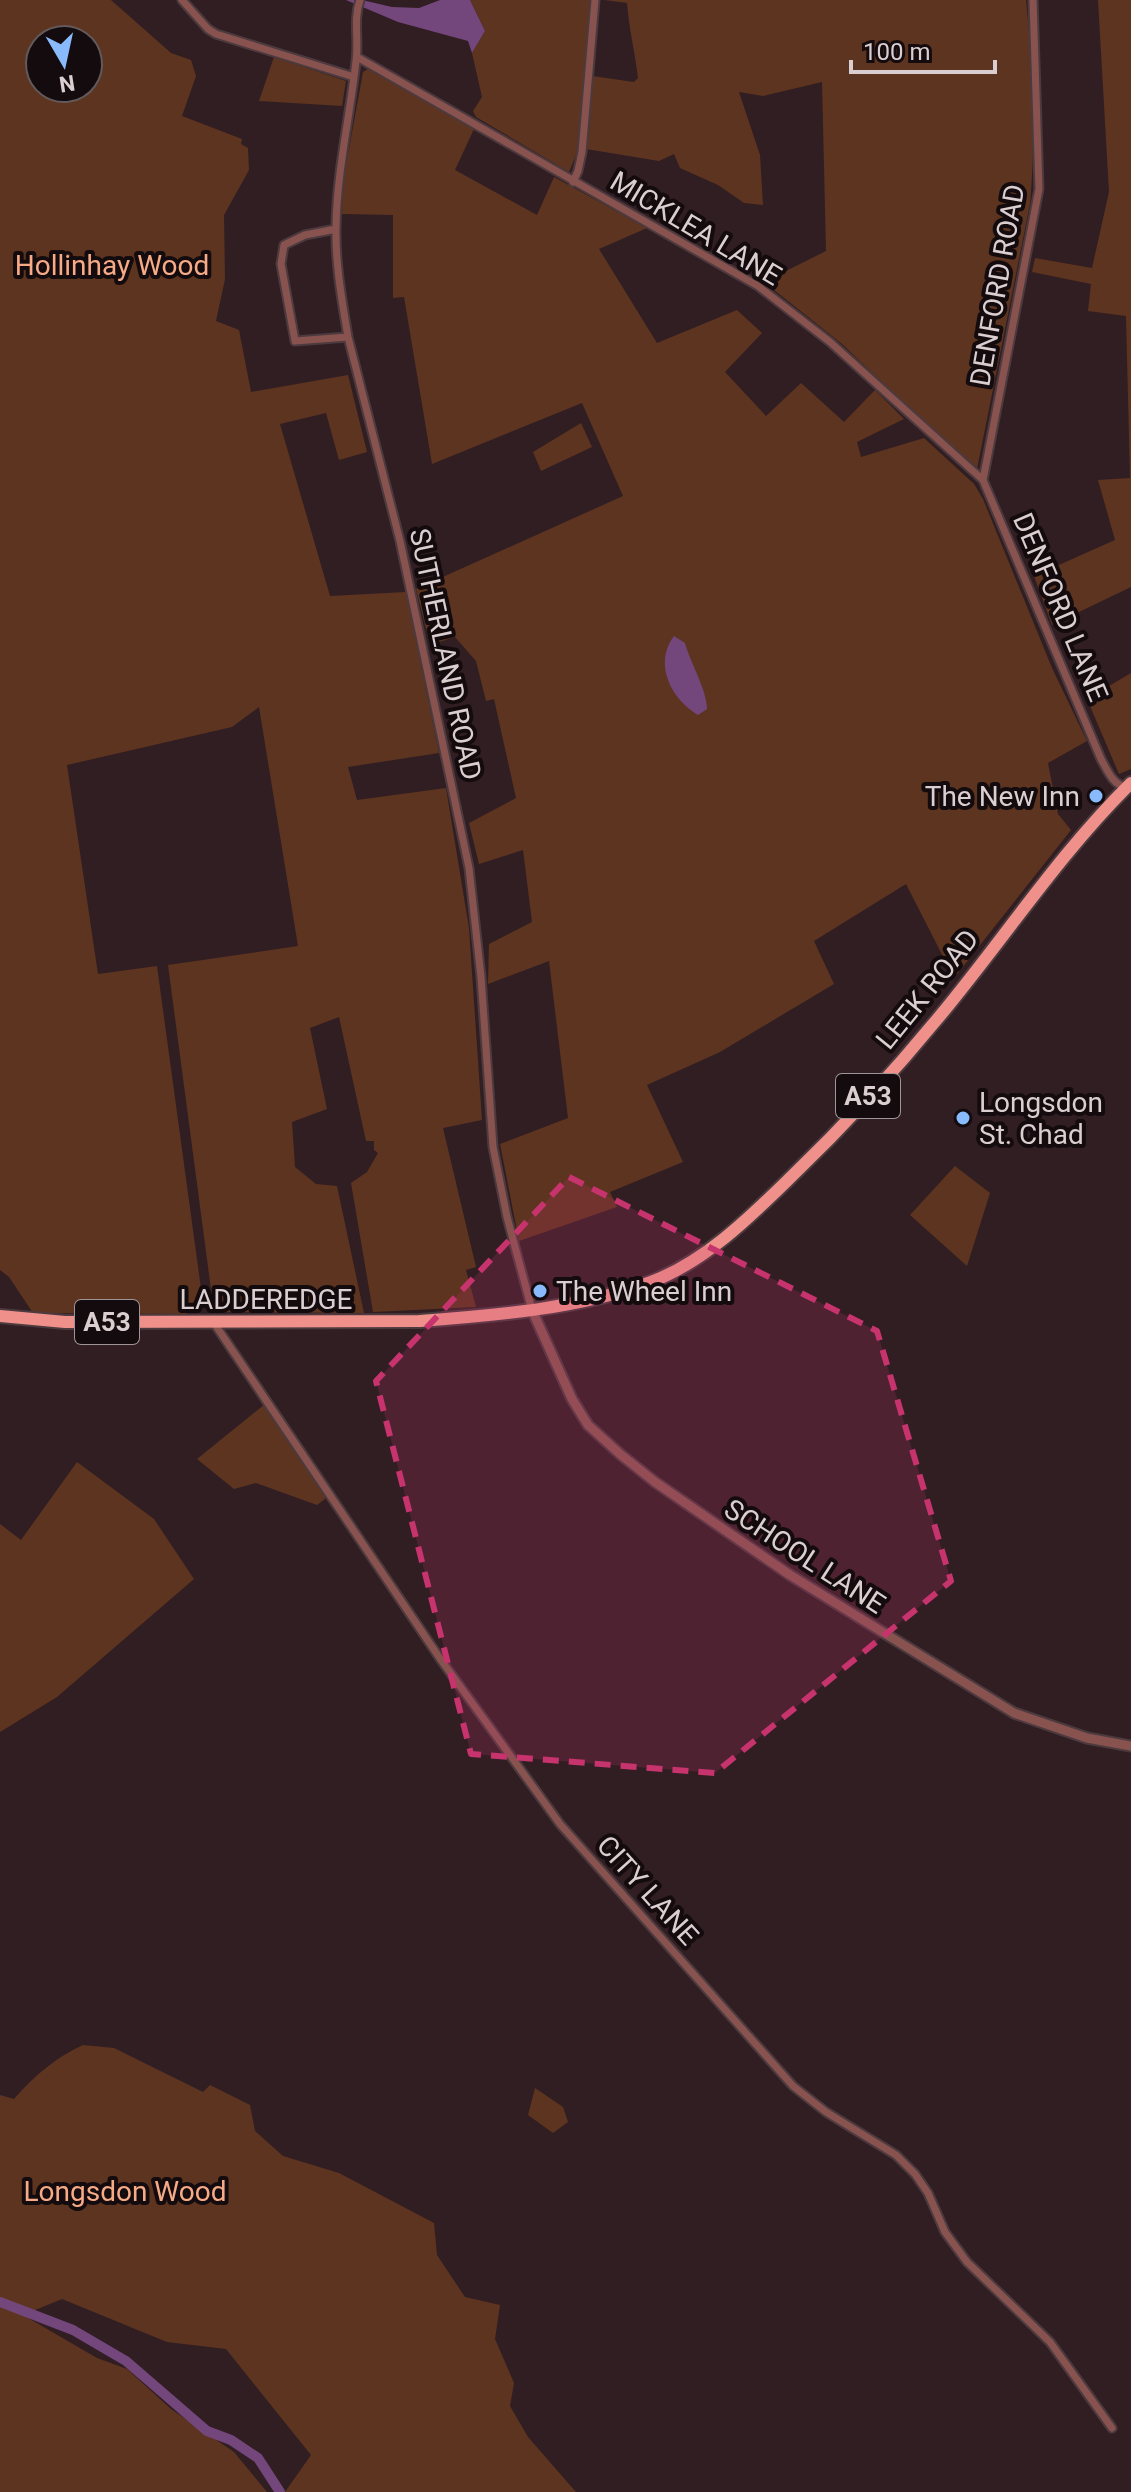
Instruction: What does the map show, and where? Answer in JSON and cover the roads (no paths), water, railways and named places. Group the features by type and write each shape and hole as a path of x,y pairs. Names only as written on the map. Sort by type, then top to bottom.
{"highway":[{"name":"LEEK ROAD","path":"532,1310 652,1281 706,1252 742,1223 824,1145 929,1028 1071,847 1129,785"},
{"name":"LADDEREDGE","path":"0,1316 65,1322 419,1321 532,1310"}],"street":[{"path":"182,0 216,34 354,77"},
{"name":"SUTHERLAND ROAD","path":"360,0 357,9 357,57 340,175 336,229 348,337 400,541 469,868 481,977 493,1147 507,1217 532,1310"},
{"path":"573,182 582,152 595,0"},
{"name":"DENFORD ROAD","path":"983,480 1039,189 1033,0"},
{"name":"MICKLEA LANE","path":"357,57 758,286 830,342 983,480"},
{"path":"336,229 305,235 284,245 281,264 295,341 348,337"},
{"name":"DENFORD LANE","path":"983,480 1101,759 1120,786 1129,785"},
{"name":"SCHOOL LANE","path":"532,1310 572,1399 588,1425 655,1482 790,1575 1014,1713 1087,1738 1131,1746"},
{"name":"CITY LANE","path":"214,1323 441,1660 560,1824 793,2086 826,2112 896,2155 915,2174 928,2193 945,2232 967,2262 1050,2342 1112,2428"}],"waterway":[{"path":"0,2302 73,2330 126,2361 207,2431 231,2440 258,2458 280,2492"}],"place":[{"name":"The New Inn","path":"1096,796"},
{"name":"Longsdon St. Chad","path":"963,1118"},
{"name":"The Wheel Inn","path":"540,1291"}],"park label":[{"name":"Hollinhay Wood","path":"112,265"},
{"name":"Longsdon Wood","path":"125,2191"}]}
